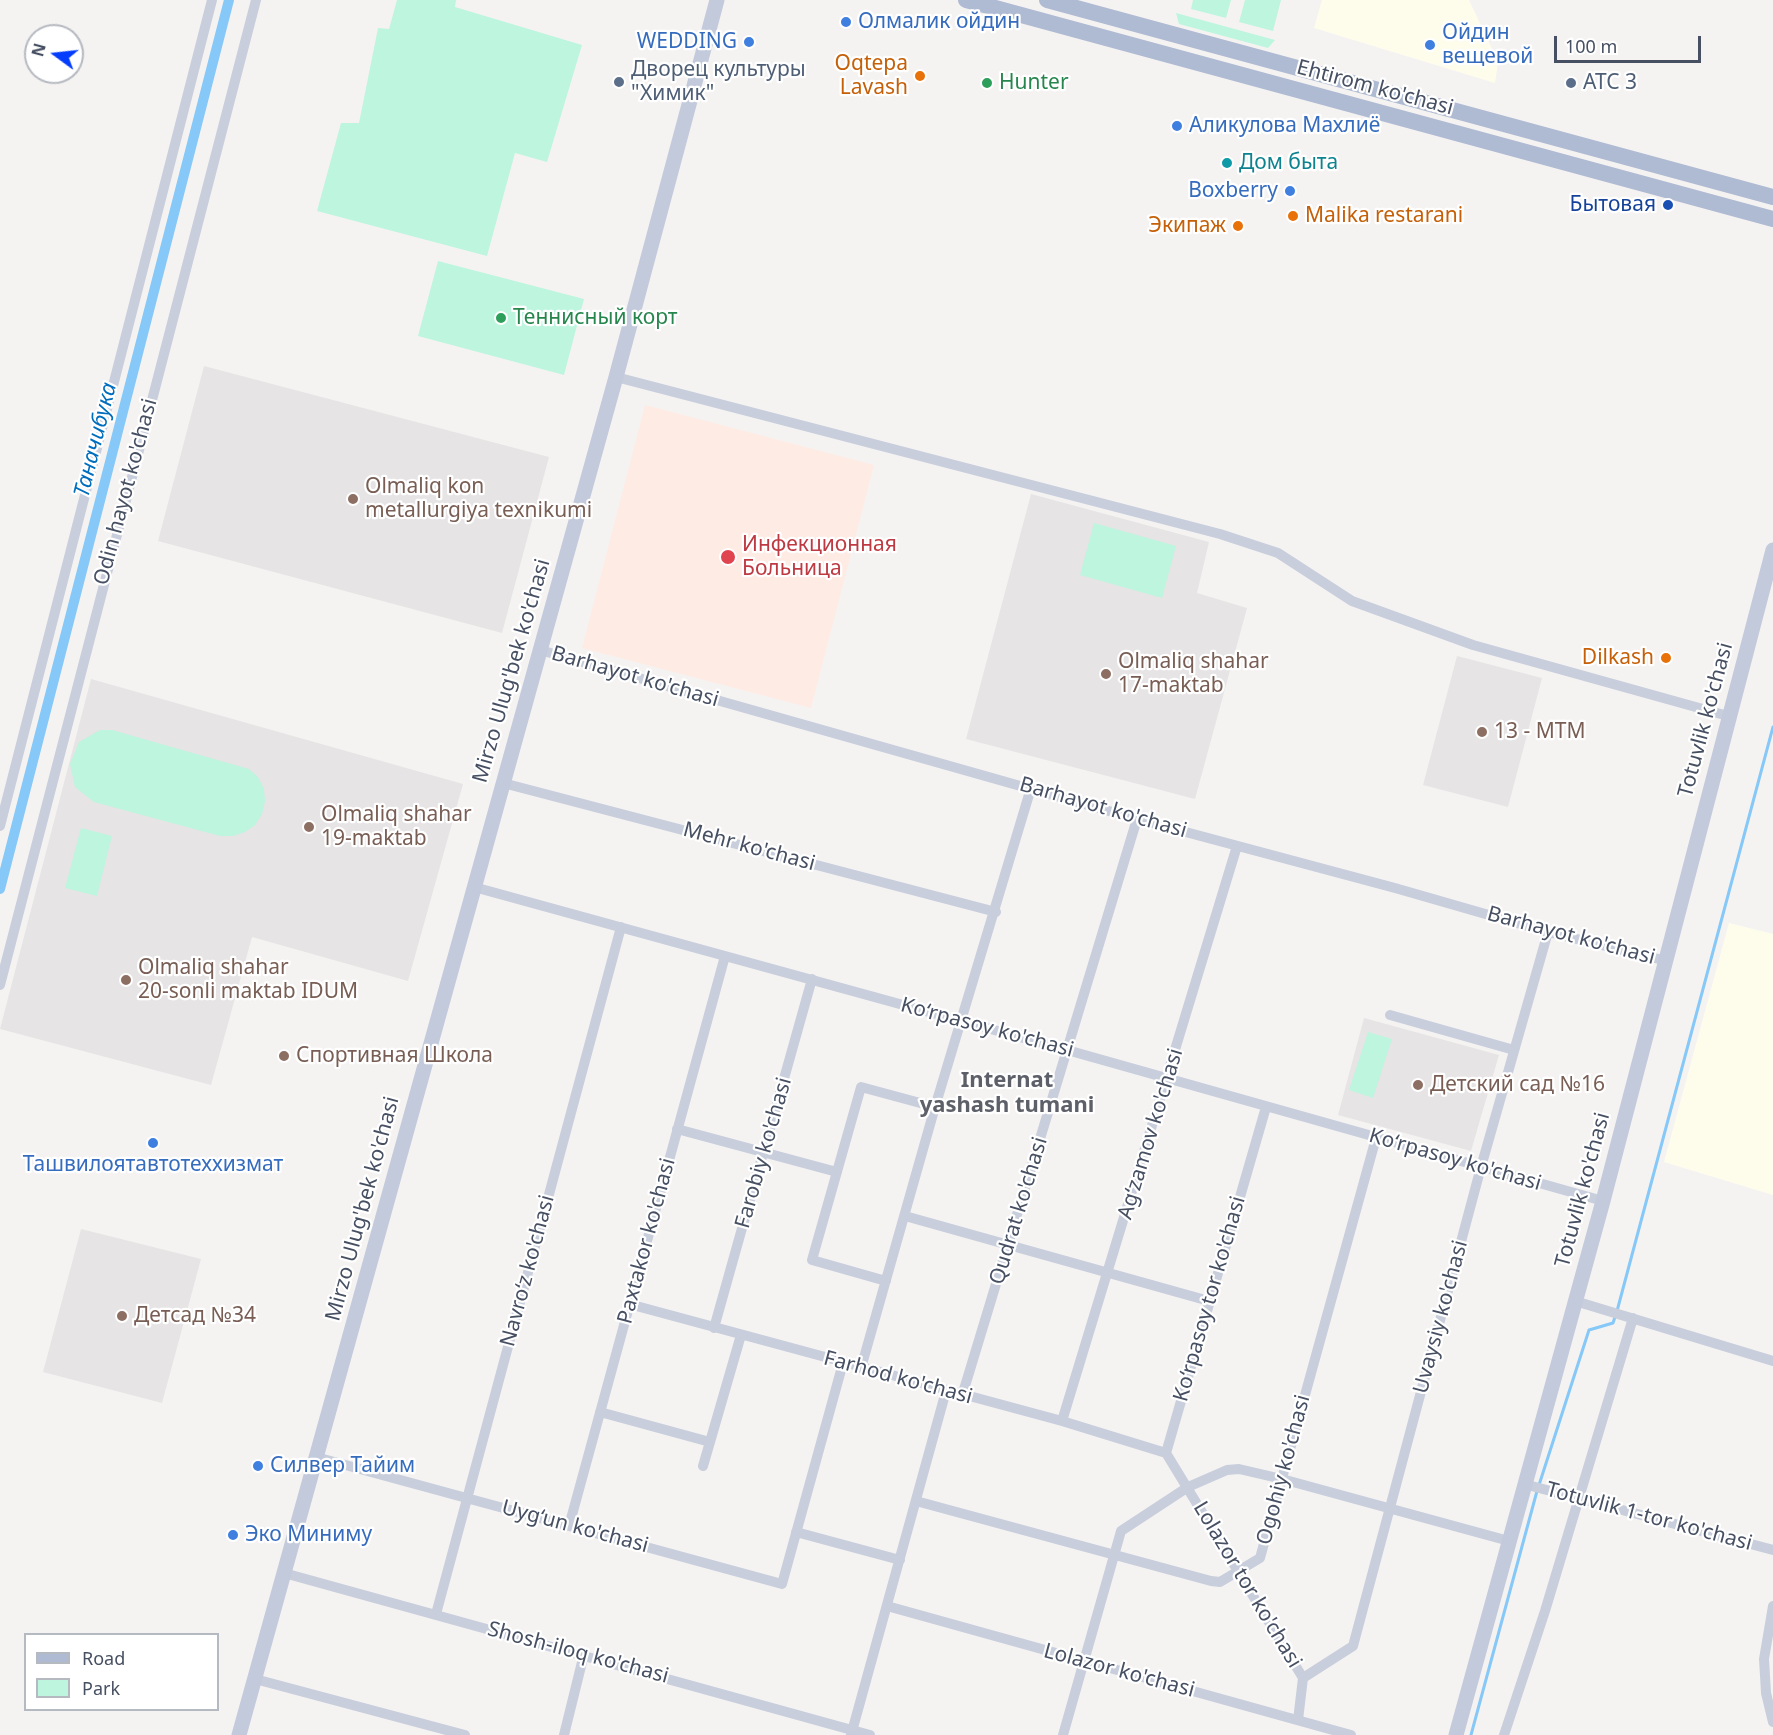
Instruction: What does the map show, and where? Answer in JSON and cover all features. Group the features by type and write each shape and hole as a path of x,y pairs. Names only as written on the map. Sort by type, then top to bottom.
{"main road":[{"name":"Mirzo Ulug'bek ko'chasi","path":"239,1735 616,377 717,0"},
{"name":"Ehtirom ko'chasi","path":"966,0 1773,219"},
{"name":"Ehtirom ko'chasi","path":"1047,0 1773,197"},
{"name":"Totuvlik ko'chasi","path":"1456,1735 1509,1540 1528,1485 1575,1301 1667,962 1728,716 1773,550"}],"street":[{"name":"Odin hayot ko'chasi","path":"0,826 212,0"},
{"name":"Odin hayot ko'chasi","path":"0,985 256,0"},
{"path":"616,377 1220,534 1278,553 1352,601 1473,645 1728,716"},
{"name":"Barhayot ko'chasi","path":"540,650 1137,819 1548,932 1667,962"},
{"name":"Mehr ko'chasi","path":"503,783 996,912"},
{"path":"861,1368 935,1107 996,912 1031,788"},
{"name":"Qudrat ko'chasi","path":"962,1396 1010,1244 1137,819"},
{"name":"Ag‘zamov ko'chasi","path":"1062,1422 1109,1274 1237,846"},
{"name":"Ko‘rpasoy ko'chasi","path":"474,887 812,979 1603,1201"},
{"name":"Navro‘z ko'chasi","path":"436,1614 621,927"},
{"name":"Uvaysiy ko'chasi","path":"1303,1678 1353,1646 1481,1167 1548,932"},
{"name":"Paxtakor ko'chasi","path":"569,1526 725,956"},
{"name":"Farobiy ko'chasi","path":"714,1328 812,979"},
{"path":"1390,1015 1514,1050"},
{"path":"886,1281 812,1260 861,1088 935,1107"},
{"name":"Ko‘rpasoy tor ko'chasi","path":"1166,1453 1266,1107"},
{"path":"677,1129 837,1172"},
{"name":"Ogohiy ko'chasi","path":"916,1501 1211,1581 1220,1582 1260,1558 1376,1138"},
{"path":"905,1216 1209,1301"},
{"path":"1575,1301 1773,1361"},
{"name":"Farhod ko'chasi","path":"629,1304 1062,1422 1166,1453"},
{"path":"1504,1735 1579,1498 1630,1317"},
{"path":"703,1466 741,1335"},
{"name":"Uyg‘un ko'chasi","path":"316,1457 782,1584 843,1363"},
{"path":"851,1732 946,1391"},
{"path":"600,1412 710,1442"},
{"path":"1166,1453 1188,1487"},
{"path":"1063,1735 1112,1554 1121,1531 1188,1487 1227,1470 1239,1469 1509,1540"},
{"name":"Totuvlik 1-tor ko'chasi","path":"1528,1485 1773,1550"},
{"name":"Lolazor tor ko'chasi","path":"1188,1487 1303,1678 1298,1720"},
{"path":"796,1532 900,1560"},
{"name":"Shosh-iloq ko'chasi","path":"284,1573 584,1654 851,1732 870,1735"},
{"name":"Lolazor ko'chasi","path":"887,1606 1351,1735"},
{"path":"1773,1606 1766,1693 1773,1722"},
{"path":"564,1735 584,1654"},
{"path":"255,1678 465,1735"}],"shaded area":[{"name":"Ойдин вещевой","path":"1322,0 1469,0 1498,62 1495,83 1314,28"},
{"name":"Olmaliq kon metallurgiya texnikumi","path":"204,366 549,457 502,633 158,541"},
{"name":"Инфекционная Больница","path":"645,405 874,465 811,708 582,648"},
{"name":"Olmaliq shahar 17-maktab","path":"1031,494 1209,542 1197,593 1247,608 1195,799 966,739"},
{"name":"13 - MTM","path":"1457,656 1542,678 1508,807 1423,785"},
{"path":"91,679 463,784 408,981 252,937 211,1085 0,1029"},
{"path":"1729,923 1773,934 1773,1195 1664,1162"},
{"name":"Детский сад №16","path":"1364,1018 1499,1055 1471,1151 1338,1115"},
{"name":"Детсад №34","path":"81,1229 201,1259 162,1403 43,1372"}],"green space":[{"path":"397,0 456,0 455,7 582,45 547,162 515,153 487,256 317,211 341,123 359,123 378,28 389,29"},
{"path":"1193,0 1231,0 1226,18 1191,9"},
{"path":"1245,0 1281,0 1273,31 1239,22"},
{"path":"1176,13 1275,40 1268,48 1179,24"},
{"name":"Теннисный корт","path":"438,261 584,299 564,375 418,336"},
{"path":"1094,523 1176,546 1162,598 1080,575"},
{"path":"100,730 112,730 249,769 258,777 264,789 265,801 262,814 255,825 245,832 233,836 220,836 94,802 75,787 70,764 79,742"},
{"path":"81,828 112,836 97,896 65,888"},
{"path":"1368,1032 1392,1039 1373,1098 1349,1090"}],"waterway":[{"name":"Таначибука","path":"0,889 229,0"},
{"path":"1617,1311 1773,727"},
{"path":"1539,1485 1589,1330 1613,1323 1615,1317"},
{"path":"1471,1735 1537,1491"}],"place":[{"name":"Олмалик ойдин","path":"846,22"},
{"name":"WEDDING","path":"749,42"},
{"name":"Ойдин вещевой","path":"1430,45"},
{"name":"Oqtepa Lavash","path":"920,76"},
{"name":"Дворец культуры \"Химик\"","path":"619,82"},
{"name":"Hunter","path":"987,83"},
{"name":"АТС 3","path":"1571,83"},
{"name":"Аликулова Махлиё","path":"1177,126"},
{"name":"Дом быта","path":"1227,163"},
{"name":"Boxberry","path":"1290,191"},
{"name":"Бытовая","path":"1668,205"},
{"name":"Malika restarani","path":"1293,216"},
{"name":"Экипаж","path":"1238,226"},
{"name":"Теннисный корт","path":"501,318"},
{"name":"Olmaliq kon metallurgiya texnikumi","path":"353,499"},
{"name":"Инфекционная Больница","path":"728,557"},
{"name":"Dilkash","path":"1666,658"},
{"name":"Olmaliq shahar 17-maktab","path":"1106,674"},
{"name":"13 - MTM","path":"1482,732"},
{"name":"Olmaliq shahar 19-maktab","path":"309,827"},
{"name":"Olmaliq shahar 20-sonli maktab IDUM","path":"126,980"},
{"name":"Спортивная Школа","path":"284,1056"},
{"name":"Детский сад №16","path":"1418,1085"},
{"name":"Ташвилоятавтотеххизмат","path":"153,1143"},
{"name":"Детсад №34","path":"122,1316"},
{"name":"Силвер Тайим","path":"258,1466"},
{"name":"Эко Миниму","path":"233,1535"}],"district":[{"name":"Internat yashash tumani","path":"1007,1094"}]}
